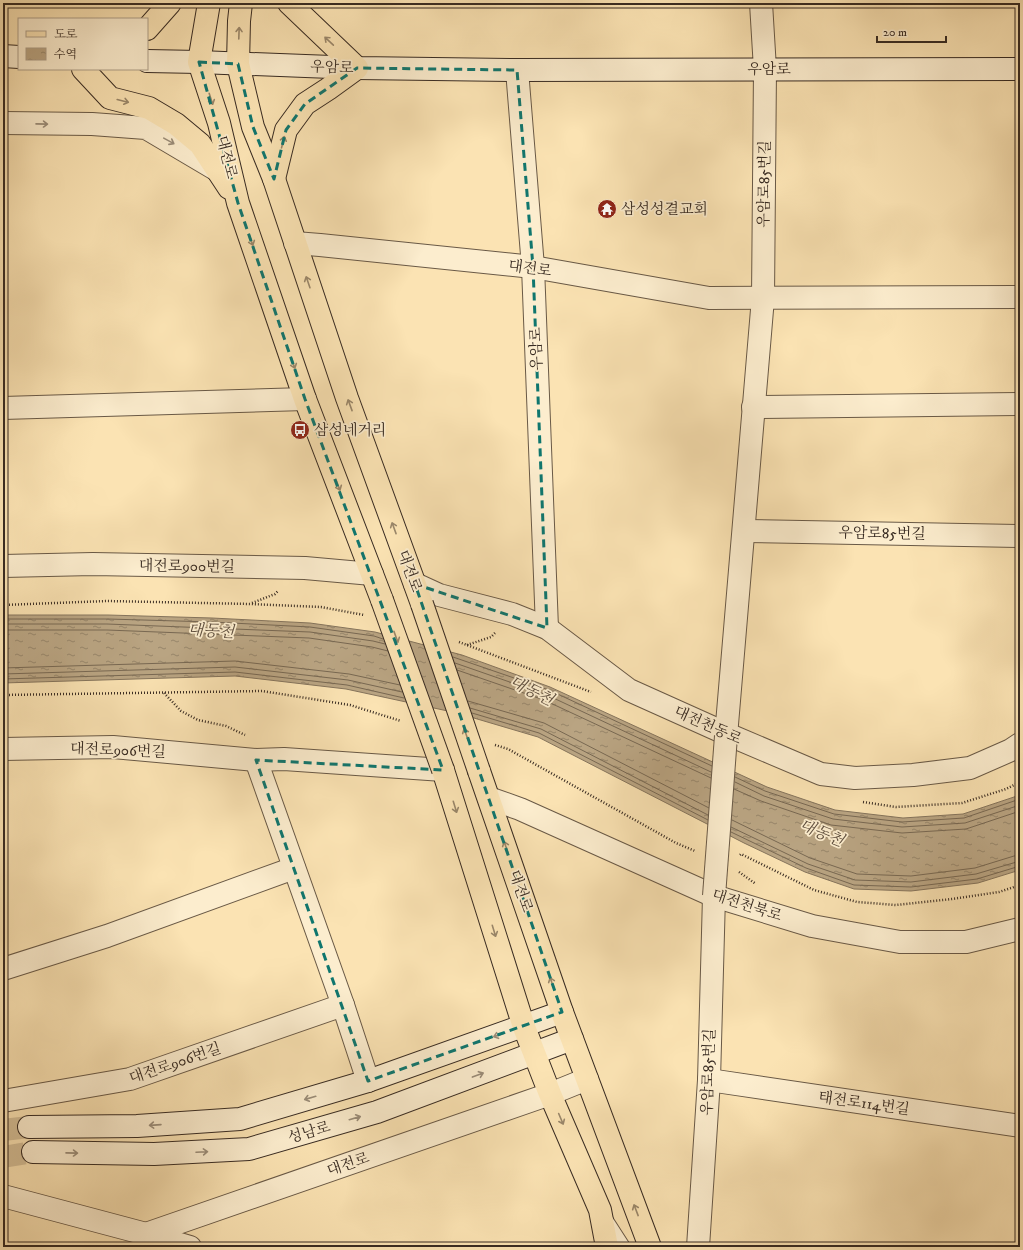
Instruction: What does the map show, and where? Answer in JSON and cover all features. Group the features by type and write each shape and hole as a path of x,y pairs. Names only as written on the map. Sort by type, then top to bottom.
{"main road":[{"path":"148,28 170,3"},
{"name":"대전로","path":"209,3 199,62 219,124 238,203 305,399 372,574 377,609 443,770"},
{"name":"대전로","path":"241,3 238,64 253,127 274,179 347,398 419,594 562,1012 650,1247"},
{"path":"274,179 286,130 305,104 357,68 289,3"},
{"path":"84,70 110,98 149,108 176,124 200,144 238,203"},
{"path":"443,770 524,1027 550,1094 600,1210 607,1247"}],"street":[{"name":"우암로85번길","path":"698,1247 709,1080 714,896 763,298 765,69 761,3"},
{"path":"3,56 18,57"},
{"name":"우암로","path":"148,61 357,68 517,70 1020,69"},
{"name":"우암로","path":"517,70 533,267 547,628"},
{"path":"3,123 92,124 146,128 218,170"},
{"name":"대전로","path":"295,243 328,245 533,267 709,298 763,298"},
{"path":"763,298 1020,297"},
{"path":"3,408 305,399"},
{"path":"753,407 1020,404"},
{"name":"우암로85번길","path":"744,531 1020,536"},
{"name":"대전로900번길","path":"3,566 93,564 289,568 372,574"},
{"name":"대전천동로","path":"419,594 439,595 512,614 547,628 629,690 726,735 821,774 855,778 913,775 970,768 1011,750 1020,744"},
{"name":"대전로906번길","path":"3,749 113,748 256,760 284,760 443,770"},
{"path":"256,760 343,1005 368,1081"},
{"name":"대전천북로","path":"489,798 520,809 714,896 812,926 900,942 966,942 1020,929"},
{"path":"3,969 107,936 294,868"},
{"name":"대전로906번길","path":"3,1100 130,1079 343,1005"},
{"path":"28,1127 137,1126 240,1119 368,1081 524,1027 562,1012"},
{"name":"성남로","path":"33,1152 154,1154 249,1149 377,1112 572,1039"},
{"name":"대전로","path":"146,1234 550,1094 587,1079"},
{"name":"태전로114번길","path":"709,1080 1020,1126"},
{"path":"3,1196 190,1247"}],"lane":[{"path":"600,1210 623,1247"}],"path":[{"path":"3,605 107,601 250,604 377,609"},
{"path":"452,640 592,692"},
{"path":"164,693 181,710 198,720 226,726 248,737"},
{"path":"858,801 896,807 962,803 1020,782"}],"highlighted area":[{"path":"199,62 238,64 253,127 274,179 286,130 305,104 357,68 517,70 533,267 547,628 415,584 562,1012 368,1081 256,760 443,770 305,399 238,203"}],"water":[{"name":"대동천","path":"3,615 108,615 212,618 310,623 375,632 462,655 550,687 767,787 835,810 903,818 963,814 1020,795 1020,870 978,883 911,891 854,889 805,872 744,843 538,737 457,713 346,689 235,676 3,683"}],"tunnel":[{"path":"3,1130 29,1127"},
{"path":"3,1157 33,1152"}],"place":[{"name":"삼성성결교회","path":"607,209"},
{"name":"삼성네거리","path":"300,430"}]}
